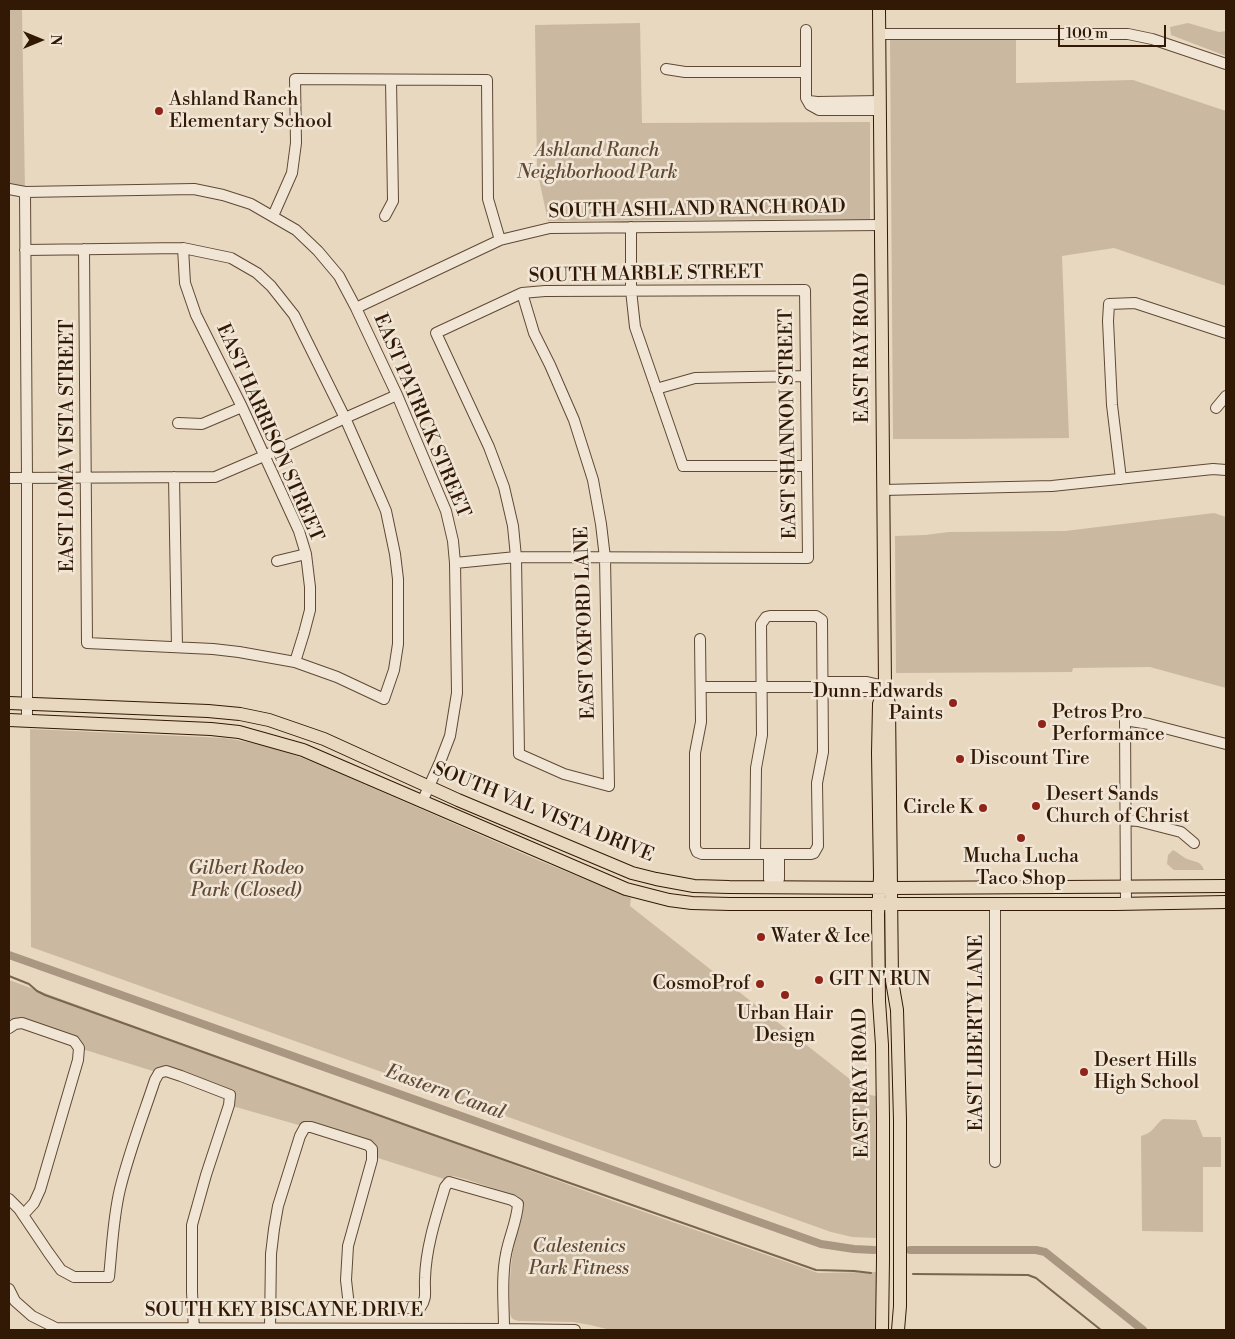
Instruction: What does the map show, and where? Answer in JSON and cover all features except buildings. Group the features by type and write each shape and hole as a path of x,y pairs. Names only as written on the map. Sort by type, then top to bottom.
{"main road":[{"name":"EAST RAY ROAD","path":"879,9 885,686 889,704 885,904 879,1001 882,1069 882,1330"},
{"name":"SOUTH VAL VISTA DRIVE","path":"9,703 208,711 240,714 269,720 324,739 429,787 592,857 632,872 671,882 702,886 885,888 1226,886"},
{"name":"SOUTH VAL VISTA DRIVE","path":"9,720 240,732 303,750 586,873 626,889 669,900 692,903 773,904 1126,904 1226,902"},
{"path":"586,873 592,857"},
{"path":"773,887 773,904"},
{"path":"1010,904 1019,896 1057,893 1060,892 1062,887"},
{"name":"EAST RAY ROAD","path":"885,904 892,981 897,1010 900,1120 900,1306 898,1330"},
{"path":"882,1069 891,1079 892,1107 900,1120"}],"street":[{"path":"806,30 806,98 808,101 840,106 880,106"},
{"path":"880,34 1128,34 1152,39 1226,64"},
{"path":"666,69 685,72 806,72"},
{"path":"273,216 292,173 296,144 295,79 487,80 488,199 500,240"},
{"path":"385,216 393,201 392,80"},
{"path":"9,189 25,192 194,189 223,195 250,204 296,230 318,251 339,276 356,308"},
{"path":"25,192 27,720"},
{"name":"SOUTH ASHLAND RANCH ROAD","path":"356,308 500,240 550,228 881,225"},
{"path":"631,227 631,290 635,326 682,466 807,466"},
{"path":"26,250 183,248 231,258 256,273 271,286 294,315 345,418 388,518 398,579 398,644 394,670 384,699 337,677 295,662 239,652 177,647 174,477"},
{"name":"EAST HARRISON STREET","path":"183,248 185,283 196,314 242,407 299,532 306,554 310,587 310,610 295,662"},
{"name":"EAST LOMA VISTA STREET","path":"84,249 87,643 177,647"},
{"name":"SOUTH MARBLE STREET","path":"516,557 513,526 504,487 489,447 436,334 522,294 546,291 805,290"},
{"name":"EAST SHANNON STREET","path":"605,558 808,558 805,290"},
{"name":"EAST OXFORD LANE","path":"516,557 519,754 564,774 609,786 605,558 601,524 590,471 574,420 534,334 522,294"},
{"path":"1121,479 1112,405 1108,321 1109,304 1135,303 1226,333"},
{"name":"EAST PATRICK STREET","path":"356,308 397,395 446,511 455,563 457,693 450,736 422,802"},
{"path":"656,388 695,378 806,376"},
{"path":"9,478 216,477 397,395"},
{"path":"1216,408 1226,396"},
{"path":"178,423 202,424 242,407"},
{"path":"883,490 1052,486 1213,469 1226,470"},
{"path":"277,561 306,554"},
{"path":"455,563 516,557 605,558"},
{"path":"700,639 701,722 695,753 695,847 697,852 702,854 755,854 774,854 811,854 818,846 817,783 823,752 822,620 816,616 770,616 766,617 761,624 762,735 756,768 755,854"},
{"path":"701,687 823,687 866,691 885,686"},
{"path":"1126,904 1125,720 1149,724 1226,744"},
{"path":"1126,820 1138,821 1181,832 1194,842"},
{"path":"773,887 769,879 774,854"},
{"name":"EAST LIBERTY LANE","path":"995,904 995,1162"},
{"path":"12,1026 22,1023 74,1041 79,1048 78,1060 40,1190 34,1203 23,1215"},
{"path":"9,1198 19,1209 61,1270 74,1276 109,1277 113,1225 120,1190 133,1144 159,1073 166,1071 230,1095 229,1105 192,1225 194,1330"},
{"path":"270,1328 271,1254 278,1206 300,1136 305,1127 311,1127 368,1145 372,1149 372,1160 348,1246 346,1280 350,1306 358,1308 420,1308 425,1301 427,1251 445,1187 449,1182 512,1200 518,1204 518,1212 506,1254 504,1329"},
{"name":"SOUTH KEY BISCAYNE DRIVE","path":"10,1294 32,1316 56,1328 575,1330"}],"green space":[{"path":"9,9 22,9 25,192 9,187"},
{"name":"Ashland Ranch Neighborhood Park","path":"640,23 642,123 870,122 870,219 548,221 537,170 535,25"},
{"path":"1188,23 1219,32 1226,31 1226,56 1171,35 1170,27"},
{"path":"1016,39 1016,83 1133,80 1226,111 1226,286 1114,248 1062,256 1069,438 893,439 890,40"},
{"path":"1214,513 1226,517 1226,688 1150,667 1073,668 1072,672 896,673 895,536 949,532 1065,531"},
{"name":"Gilbert Rodeo Park (Closed)","path":"30,729 224,738 273,748 320,765 533,858 631,898 630,906 870,1095 876,1096 876,1238 852,1237 831,1232 31,947"},
{"path":"1173,850 1185,858 1199,863 1204,870 1174,870 1167,864 1168,855"},
{"name":"Calestenics Park Fitness","path":"9,980 613,1201 818,1273 876,1272 875,1330 611,1330 573,1322 514,1320 510,1313 511,1270 514,1244 523,1210 517,1196 453,1176 444,1179 378,1158 368,1145 229,1105 230,1095 79,1048 9,1019"},
{"path":"1163,1119 1196,1120 1203,1137 1221,1137 1221,1167 1203,1167 1203,1232 1142,1231 1141,1136 1152,1130"}],"waterway":[{"name":"Eastern Canal","path":"9,955 821,1244 874,1250"},
{"path":"9,976 29,984 45,995 816,1270 871,1273"},
{"name":"Eastern Canal","path":"910,1250 1036,1250 1045,1252 1143,1330"},
{"path":"913,1274 1028,1275 1036,1278 1101,1330"}],"place":[{"name":"Ashland Ranch Elementary School","path":"159,111"},
{"name":"Dunn-Edwards Paints","path":"953,703"},
{"name":"Petros Pro Performance","path":"1042,724"},
{"name":"Discount Tire","path":"960,759"},
{"name":"Desert Sands Church of Christ","path":"1036,806"},
{"name":"Circle K","path":"983,808"},
{"name":"Mucha Lucha Taco Shop","path":"1021,838"},
{"name":"Water & Ice","path":"761,937"},
{"name":"GIT N' RUN","path":"819,980"},
{"name":"CosmoProf","path":"760,984"},
{"name":"Urban Hair Design","path":"785,995"},
{"name":"Desert Hills High School","path":"1084,1072"}]}
